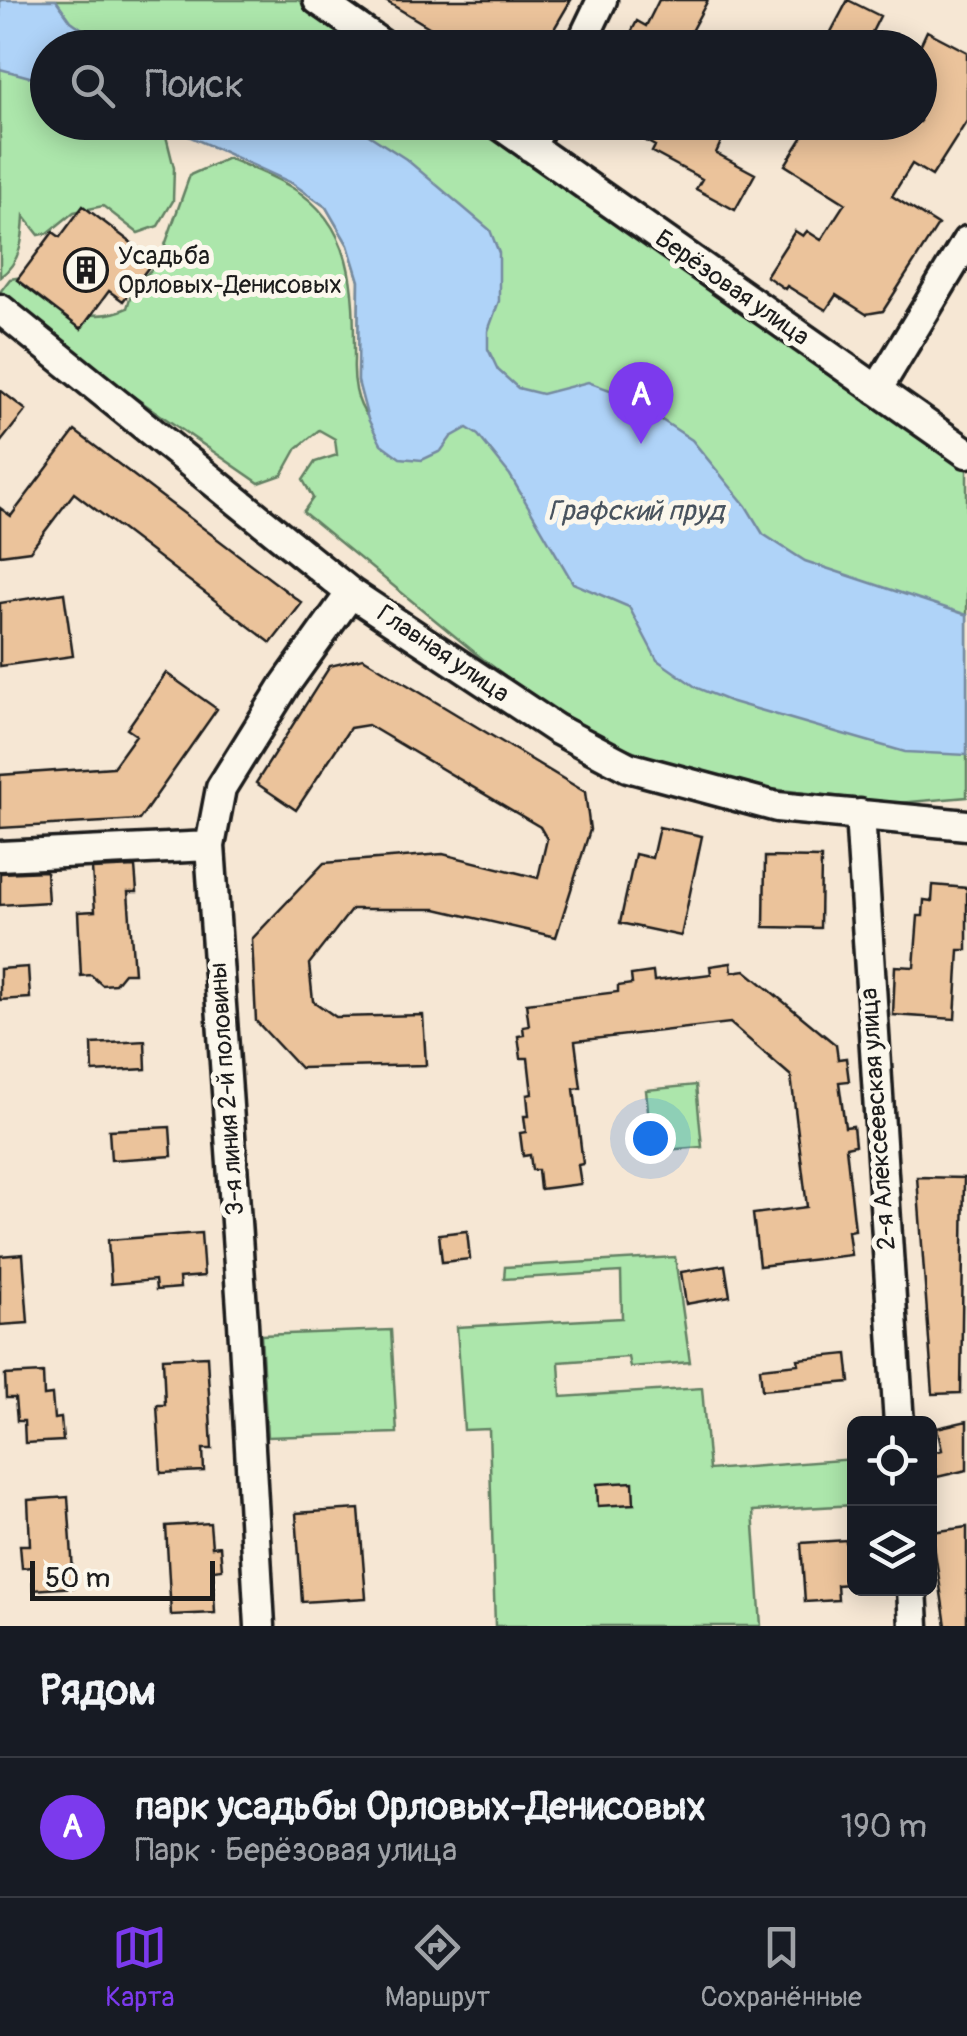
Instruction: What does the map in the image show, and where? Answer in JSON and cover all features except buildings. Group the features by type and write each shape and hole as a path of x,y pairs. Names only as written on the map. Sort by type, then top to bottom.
{"street":[{"path":"318,0 361,30"},
{"path":"588,30 602,0"},
{"name":"Берёзовая улица","path":"544,140 967,454"},
{"path":"877,390 967,242"},
{"name":"Главная улица","path":"0,309 352,593 556,729 628,767 777,807 967,825"},
{"name":"3-я линия 2-й половины","path":"260,1626 210,846 221,788 284,686 352,593"},
{"name":"2-я Алексеевская улица","path":"860,814 898,1416"},
{"path":"0,856 210,846"},
{"path":"912,1596 914,1626"}],"green space":[{"path":"46,0 298,0 341,30 79,30"},
{"path":"0,48 30,62 30,140 167,140 174,168 173,201 158,226 138,233 103,206 74,212 48,233 39,235 24,216 17,257 0,277"},
{"path":"199,140 497,140 967,468 967,797 898,803 743,786 612,743 534,697 484,660 303,512 313,498 303,480 315,462 337,455 335,439 319,430 297,448 282,475 259,483 4,307 0,292 10,279 22,277 59,303 84,313 97,315 127,308 133,288 159,262 190,175 228,158 284,183 312,203 339,241 351,286 355,383 368,417 358,381 359,281 348,245 326,207 292,183"},
{"path":"696,1085 702,1147 652,1151 646,1090"},
{"path":"675,1257 690,1362 630,1367 628,1357 559,1362 561,1397 702,1388 709,1470 847,1460 847,1505 753,1511 761,1626 495,1626 489,1429 464,1430 457,1327 622,1318 621,1272 504,1279 505,1267"},
{"path":"391,1330 397,1433 267,1437 261,1335"}],"water":[{"path":"0,0 56,0 71,21 84,30 30,30 30,77 0,69"},
{"name":"Графский пруд","path":"197,140 376,140 406,159 490,230 499,253 499,301 488,331 488,349 498,370 518,388 542,394 588,382 624,395 692,440 746,506 763,534 805,561 967,615 967,755 905,752 729,701 697,688 657,660 629,607 573,583 510,475 478,435 467,428 451,437 441,451 422,460 400,458 381,444 368,419 358,381 359,281 348,245 326,207 292,183"}],"place":[{"name":"Усадьба Орловых-Денисовых","path":"86,270"},
{"name":"парк усадьбы Орловых-Денисовых","path":"641,444"}]}
